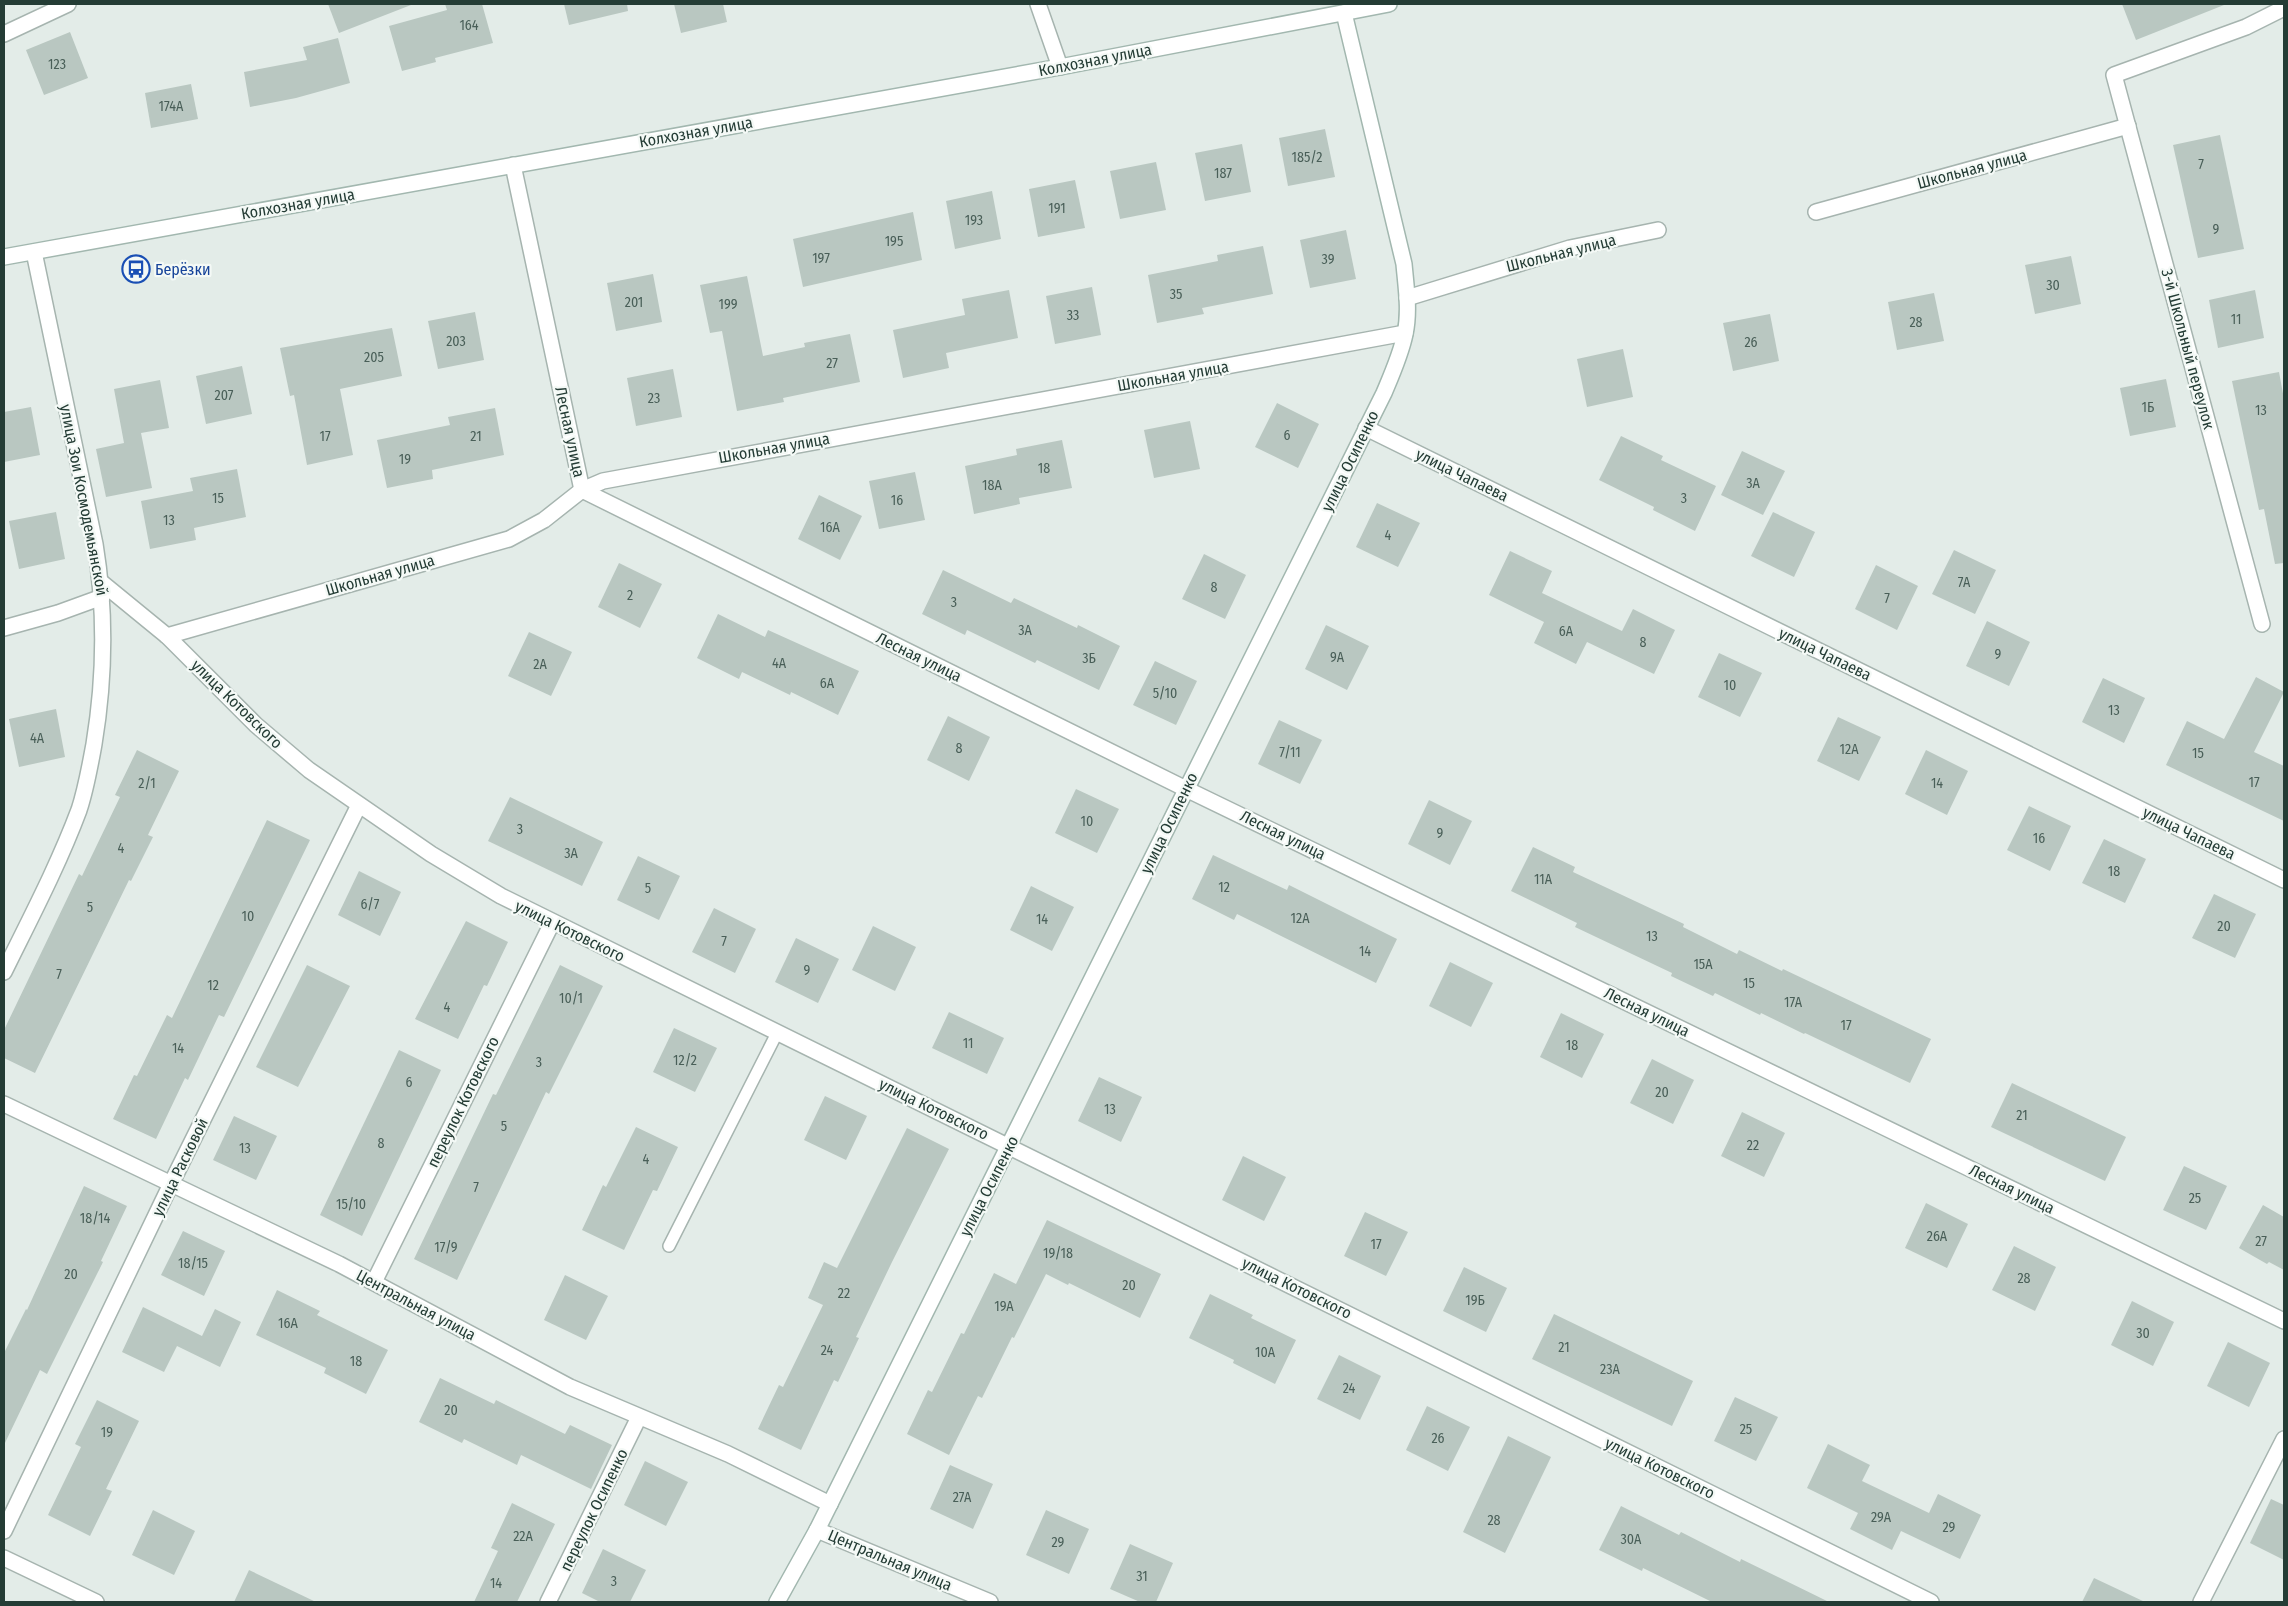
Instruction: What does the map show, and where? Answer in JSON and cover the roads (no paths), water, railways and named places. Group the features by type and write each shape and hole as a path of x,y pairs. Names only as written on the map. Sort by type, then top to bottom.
{"street":[{"path":"4,34 68,4"},
{"path":"1038,4 1060,67"},
{"name":"Колхозная улица","path":"4,257 1060,67 1388,4"},
{"name":"3-й Школьный переулок","path":"2262,624 2114,75 2246,27 2284,8"},
{"name":"улица Осипенко","path":"777,1602 817,1530 1009,1146 1366,428 1396,362 1405,334 1407,298 1404,264 1344,12"},
{"name":"Школьная улица","path":"1816,212 2128,126"},
{"name":"Лесная улица","path":"512,165 582,490 1186,789 2284,1321"},
{"name":"Школьная улица","path":"1407,298 1570,248 1658,230"},
{"name":"улица Зои Космодемьянской","path":"4,972 65,844 79,808 89,772 97,725 103,666 104,622 102,590 34,252"},
{"name":"Школьная улица","path":"167,636 509,539 544,520 582,490 602,481 1405,334"},
{"name":"улица Чапаева","path":"1366,428 2284,880"},
{"path":"4,628 58,613 102,590"},
{"name":"улица Котовского","path":"102,590 167,636 281,748 359,806 464,875 552,923 1009,1146 1931,1602"},
{"name":"улица Расковой","path":"4,1531 171,1184 359,806"},
{"name":"переулок Котовского","path":"374,1282 552,923"},
{"name":"Центральная улица","path":"4,1104 374,1282 570,1387 728,1454 830,1504"},
{"name":"переулок Осипенко","path":"548,1602 639,1417"},
{"path":"2201,1602 2284,1439"},
{"name":"Центральная улица","path":"817,1530 990,1602"},
{"path":"4,1558 96,1602"}],"lane":[{"path":"669,1246 777,1033"}],"place":[{"name":"Берёзки","path":"136,269"}]}
